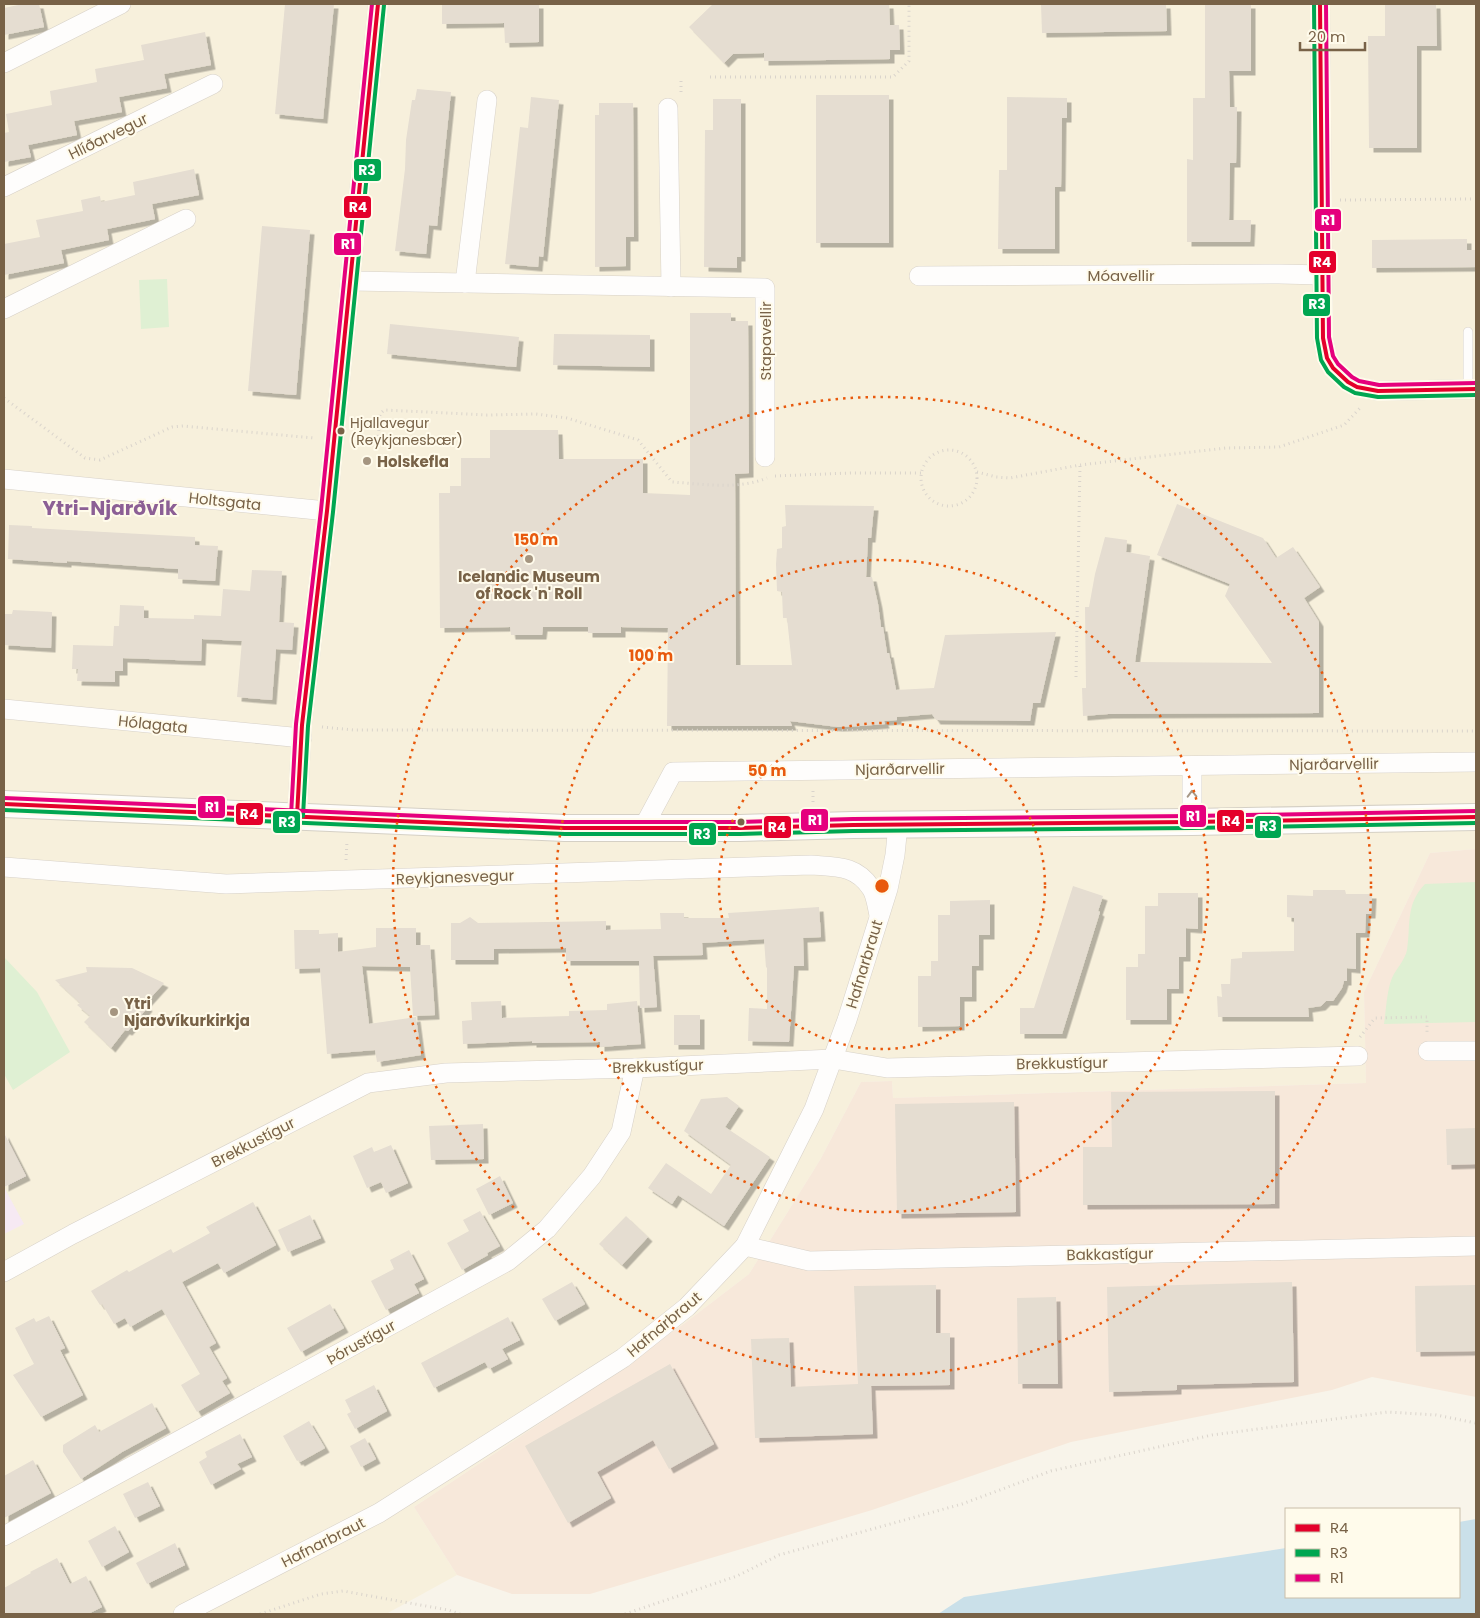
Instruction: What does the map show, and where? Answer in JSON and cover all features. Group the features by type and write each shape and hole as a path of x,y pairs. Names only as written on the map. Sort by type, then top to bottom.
{"main road":[{"path":"4,804 564,828 740,828 1476,817"}],"street":[{"path":"4,63 122,4"},
{"path":"297,816 302,732 327,511 378,4"},
{"path":"1320,4 1323,338 1327,358 1339,376 1367,390 1472,389"},
{"name":"Hlíðarvegur","path":"4,187 213,84"},
{"path":"466,283 487,100"},
{"path":"668,108 671,287"},
{"path":"4,309 186,219"},
{"name":"Móavellir","path":"919,276 1323,275"},
{"name":"Stapavellir","path":"351,281 765,288 765,457"},
{"name":"Holtsgata","path":"4,479 327,511"},
{"name":"Hólagata","path":"4,709 302,732"},
{"name":"Njarðarvellir","path":"643,828 674,772 1476,762"},
{"path":"1192,766 1192,822"},
{"name":"Hafnarbraut","path":"183,1614 379,1513 615,1363 687,1307 746,1246 814,1109 833,1059 888,889 895,855 898,825"},
{"name":"Reykjanesvegur","path":"4,867 226,884 811,865 844,867 860,876 872,889 880,915"},
{"path":"1428,1051 1476,1051"},
{"name":"Brekkustígur","path":"4,1272 73,1234 368,1083 446,1073 635,1068 833,1059 887,1068 1351,1056"},
{"name":"Þórustígur","path":"4,1536 508,1262 547,1229 592,1176 621,1132 635,1068"},
{"name":"Bakkastígur","path":"746,1246 810,1260 1476,1246"}],"lane":[{"path":"1468,332 1472,389"}],"path":[{"path":"710,78 893,77 909,60 909,4"},
{"path":"1322,200 1476,199"},
{"path":"977,472 1010,478 1080,465 1226,448 1278,447 1344,425 1378,391"},
{"path":"4,398 85,458 100,460 172,427 183,426 376,442 379,437 380,414 384,410 487,415 536,414 567,418 638,440 672,482 726,485 754,483 772,476 921,473"},
{"path":"949,449 959,451 967,456 974,463 977,472 978,482 974,492 968,499 950,506 931,500 925,492 922,483 921,473 931,456 939,451 949,449"},
{"path":"1076,677 1080,465"},
{"path":"302,732 354,730 1476,731"},
{"path":"346,881 347,818"},
{"path":"1351,1056 1375,1018 1427,1017 1428,1051"},
{"path":"624,1614 737,1576 779,1555 962,1504 1051,1471 1212,1435 1388,1412 1436,1415 1476,1423"},
{"path":"260,1614 320,1594 344,1591 448,1610 460,1614"}],"shaded area":[{"path":"4,4 1476,4 1476,849 1430,853 1364,992 1366,1083 893,1098 892,1081 861,1082 820,1160 749,1274 685,1323 548,1418 414,1507 457,1575 386,1614 4,1614"},
{"path":"1476,849 1476,1397 1372,1377 1332,1390 1071,1442 872,1510 590,1594 512,1594 457,1575 414,1507 548,1418 685,1323 749,1274 820,1160 861,1082 892,1081 893,1098 1366,1083 1364,992 1430,853"},
{"path":"4,1133 26,1176 4,1187"},
{"path":"4,1187 24,1224 4,1234"}],"green space":[{"path":"167,279 169,327 141,329 139,280"},
{"path":"1476,882 1476,1022 1384,1024 1390,983 1406,954 1410,916 1414,900 1419,892 1425,884"},
{"path":"4,957 37,992 70,1052 13,1090 4,1074"}],"water":[{"path":"1476,1519 1476,1614 938,1614 964,1597 1285,1548 1285,1598 1460,1598 1460,1522"}],"building":[{"path":"23,4 39,4 44,27 4,35 4,8"},
{"path":"285,4 334,4 323,119 275,114"},
{"path":"442,4 539,4 539,42 505,43 504,23 442,24"},
{"path":"713,4 889,4 890,25 899,25 900,50 890,50 890,59 764,61 764,53 733,54 724,63 689,27"},
{"path":"1041,4 1166,4 1167,31 1042,33"},
{"path":"1205,4 1251,4 1251,71 1229,71 1230,107 1237,107 1236,163 1230,163 1229,220 1251,220 1250,242 1187,242 1187,159 1193,160 1193,98 1205,98"},
{"path":"1385,4 1436,4 1437,46 1417,46 1417,148 1369,148 1368,36 1385,36"},
{"path":"205,32 211,65 164,74 167,88 119,97 122,112 74,121 77,135 28,145 31,157 4,162 4,133 9,132 6,114 52,105 50,91 97,82 95,69 144,60 141,45"},
{"path":"417,89 451,92 437,226 429,225 426,254 395,251 405,169 406,140 412,100 415,100"},
{"path":"816,95 889,95 889,243 816,243"},
{"path":"531,97 559,100 543,257 539,256 538,267 505,264 520,127 528,128"},
{"path":"1007,97 1067,98 1067,118 1062,118 1061,187 1055,187 1055,249 998,249 999,170 1007,170"},
{"path":"713,99 741,99 741,257 737,257 737,268 704,267 705,130 713,130"},
{"path":"599,103 633,103 634,237 626,237 626,266 595,267 595,115 599,115"},
{"path":"194,169 199,195 152,204 155,219 107,229 109,240 61,250 64,263 4,275 4,244 40,237 36,220 83,211 81,200 100,196 101,202 135,195 133,182"},
{"path":"262,226 310,230 296,395 248,391"},
{"path":"1467,239 1467,250 1476,250 1476,267 1372,268 1372,240"},
{"path":"690,313 731,313 731,321 748,321 749,473 735,474 736,665 792,665 787,618 783,618 782,592 777,591 777,549 782,548 782,527 786,526 785,505 874,506 871,538 868,538 866,577 872,577 881,627 883,627 896,690 934,688 945,635 1056,632 1040,703 1033,703 1030,721 936,720 932,714 897,717 897,720 884,721 885,724 838,727 790,721 792,726 667,726 668,628 621,627 621,633 588,633 588,627 543,627 542,635 511,635 510,627 440,628 439,493 450,493 450,486 461,486 461,458 490,458 490,430 558,430 559,459 643,459 643,493 690,495"},
{"path":"390,324 519,337 516,367 387,354"},
{"path":"554,334 650,335 650,367 553,365"},
{"path":"1177,504 1263,538 1276,558 1293,547 1320,587 1304,598 1319,622 1319,713 1108,714 1083,716 1082,688 1086,688 1085,607 1089,607 1095,574 1105,537 1127,540 1126,552 1150,556 1135,662 1272,663 1225,596 1230,584 1157,555"},
{"path":"9,525 32,526 32,528 195,537 195,545 218,546 215,581 178,579 178,569 8,559"},
{"path":"252,570 282,571 279,622 294,623 292,650 276,649 272,700 237,697 242,641 202,639 201,661 123,658 123,671 115,671 115,682 77,681 78,669 72,669 73,645 113,646 114,626 119,626 120,605 144,606 144,618 194,619 194,615 221,616 223,589 250,591"},
{"path":"13,610 52,612 51,648 4,645 5,614 12,614"},
{"path":"1073,886 1103,896 1098,911 1100,912 1062,1034 1020,1034 1020,1008 1034,1008"},
{"path":"1313,890 1345,890 1346,894 1372,894 1371,914 1366,914 1365,933 1356,933 1356,969 1347,968 1347,981 1344,981 1342,988 1333,1001 1326,1001 1321,1006 1308,1008 1309,1017 1218,1017 1217,996 1222,997 1221,984 1230,984 1231,959 1242,958 1242,952 1294,951 1294,918 1287,917 1287,895 1313,896"},
{"path":"1158,893 1198,893 1198,929 1186,928 1186,957 1179,957 1179,989 1167,989 1167,1020 1126,1020 1126,967 1138,967 1138,954 1145,954 1145,906 1158,906"},
{"path":"990,900 990,935 979,935 979,966 972,966 972,997 960,997 960,1026 918,1027 918,976 931,976 931,961 938,961 938,915 950,915 950,901"},
{"path":"819,907 821,937 803,938 804,966 794,966 789,1042 748,1041 749,1008 767,1009 767,967 764,939 702,943 703,955 653,956 657,1007 640,1008 639,961 566,961 566,948 494,949 494,960 451,960 451,923 460,923 470,917 478,923 606,921 606,930 661,929 660,913 684,913 684,918 729,918 728,913"},
{"path":"376,928 416,928 416,945 430,945 435,1015 413,1016 410,967 362,966 369,1024 416,1017 421,1055 377,1062 375,1050 327,1054 320,968 295,969 294,930 319,930 319,934 338,933 338,952 376,947"},
{"name":"Ytri Njarðvíkurkirkja","path":"86,967 132,968 164,983 145,1004 148,1007 128,1031 125,1030 111,1048 84,1022 90,1016 77,1005 80,1003 55,980 87,972"},
{"path":"501,1001 502,1018 569,1016 569,1011 607,1010 607,1004 637,1001 641,1044 600,1047 600,1042 532,1043 532,1041 463,1044 462,1021 472,1020 471,1002"},
{"path":"674,1015 700,1015 700,1045 674,1045"},
{"path":"1275,1091 1275,1204 1083,1205 1083,1147 1112,1147 1111,1092"},
{"path":"727,1097 739,1106 725,1127 770,1157 724,1226 678,1195 672,1204 648,1188 666,1163 711,1194 731,1165 684,1131 701,1099"},
{"path":"1014,1102 1016,1212 897,1214 895,1104"},
{"path":"483,1124 484,1159 431,1160 429,1126"},
{"path":"1476,1128 1476,1164 1447,1165 1446,1129"},
{"path":"4,1133 26,1176 4,1187"},
{"path":"391,1145 408,1183 386,1193 381,1182 367,1188 353,1156 372,1147 374,1152"},
{"path":"500,1176 513,1203 489,1215 476,1189"},
{"path":"253,1202 276,1245 224,1273 218,1263 182,1282 216,1343 209,1347 227,1378 222,1381 230,1393 197,1412 181,1385 200,1374 162,1309 130,1327 125,1318 114,1324 102,1304 100,1305 91,1291 127,1270 129,1272 171,1249 173,1253 210,1233 206,1227"},
{"path":"480,1211 500,1246 462,1270 447,1243 469,1231 463,1220"},
{"path":"310,1215 321,1238 288,1252 278,1230"},
{"path":"626,1216 648,1237 622,1265 599,1244"},
{"path":"409,1250 424,1279 414,1284 419,1293 386,1310 371,1281 394,1269 390,1260"},
{"path":"572,1282 585,1304 555,1321 542,1299"},
{"path":"1292,1282 1294,1382 1177,1385 1177,1390 1109,1392 1107,1287"},
{"path":"936,1285 936,1333 950,1333 950,1385 871,1386 873,1434 755,1438 751,1339 789,1338 791,1387 858,1384 854,1286"},
{"path":"1476,1285 1476,1351 1416,1352 1415,1286"},
{"path":"1056,1297 1058,1384 1018,1384 1017,1298"},
{"path":"330,1304 344,1328 301,1352 287,1328"},
{"path":"49,1316 65,1348 60,1350 83,1395 41,1417 13,1375 34,1364 15,1328 34,1318 36,1322"},
{"path":"508,1317 520,1340 502,1349 508,1359 489,1369 485,1362 434,1388 421,1363"},
{"path":"670,1364 714,1444 669,1469 653,1440 597,1472 611,1498 568,1523 525,1446"},
{"path":"374,1385 387,1411 355,1429 347,1414 351,1412 345,1400"},
{"path":"152,1403 166,1428 122,1452 81,1479 63,1452 63,1445 95,1425 99,1432"},
{"path":"309,1421 325,1448 300,1462 299,1460 297,1461 283,1436"},
{"path":"240,1434 252,1457 237,1464 241,1469 211,1485 199,1462 207,1457 205,1452"},
{"path":"365,1438 376,1459 361,1467 350,1446"},
{"path":"33,1460 51,1493 4,1518 4,1476"},
{"path":"148,1482 160,1506 135,1518 123,1494"},
{"path":"115,1526 129,1552 102,1567 88,1541"},
{"path":"175,1543 185,1565 147,1584 136,1563"},
{"path":"57,1558 70,1584 86,1576 102,1607 88,1614 4,1614 4,1588"}],"transit line":[{"name":"R1","path":"291,816 296,724 321,510 372,4"},
{"name":"R4","path":"297,816 302,725 327,511 378,4"},
{"name":"R3","path":"1314,4 1317,338 1321,360 1328,372 1344,387 1355,393 1378,397 1476,395"},
{"name":"R4","path":"1320,4 1323,338 1327,358 1333,368 1348,382 1357,387 1378,391 1476,389"},
{"name":"R1","path":"1326,4 1329,337 1333,356 1338,364 1352,377 1359,381 1379,385 1476,383"},
{"name":"R3","path":"303,816 308,726 333,512 384,5"},
{"name":"R1","path":"4,798 565,822 740,822 1476,811"},
{"name":"R4","path":"4,804 565,828 740,828 1476,817"},
{"name":"R3","path":"4,810 565,834 740,834 1476,823"}],"place":[{"name":"Hjallavegur (Reykjanesbær)","path":"341,431"},
{"name":"Holskefla","path":"367,461"},
{"name":"Icelandic Museum of Rock 'n' Roll","path":"529,559"},
{"name":"Ytri Njarðvíkurkirkja","path":"114,1012"}],"district":[{"name":"Ytri-Njarðvík","path":"110,508"}]}
